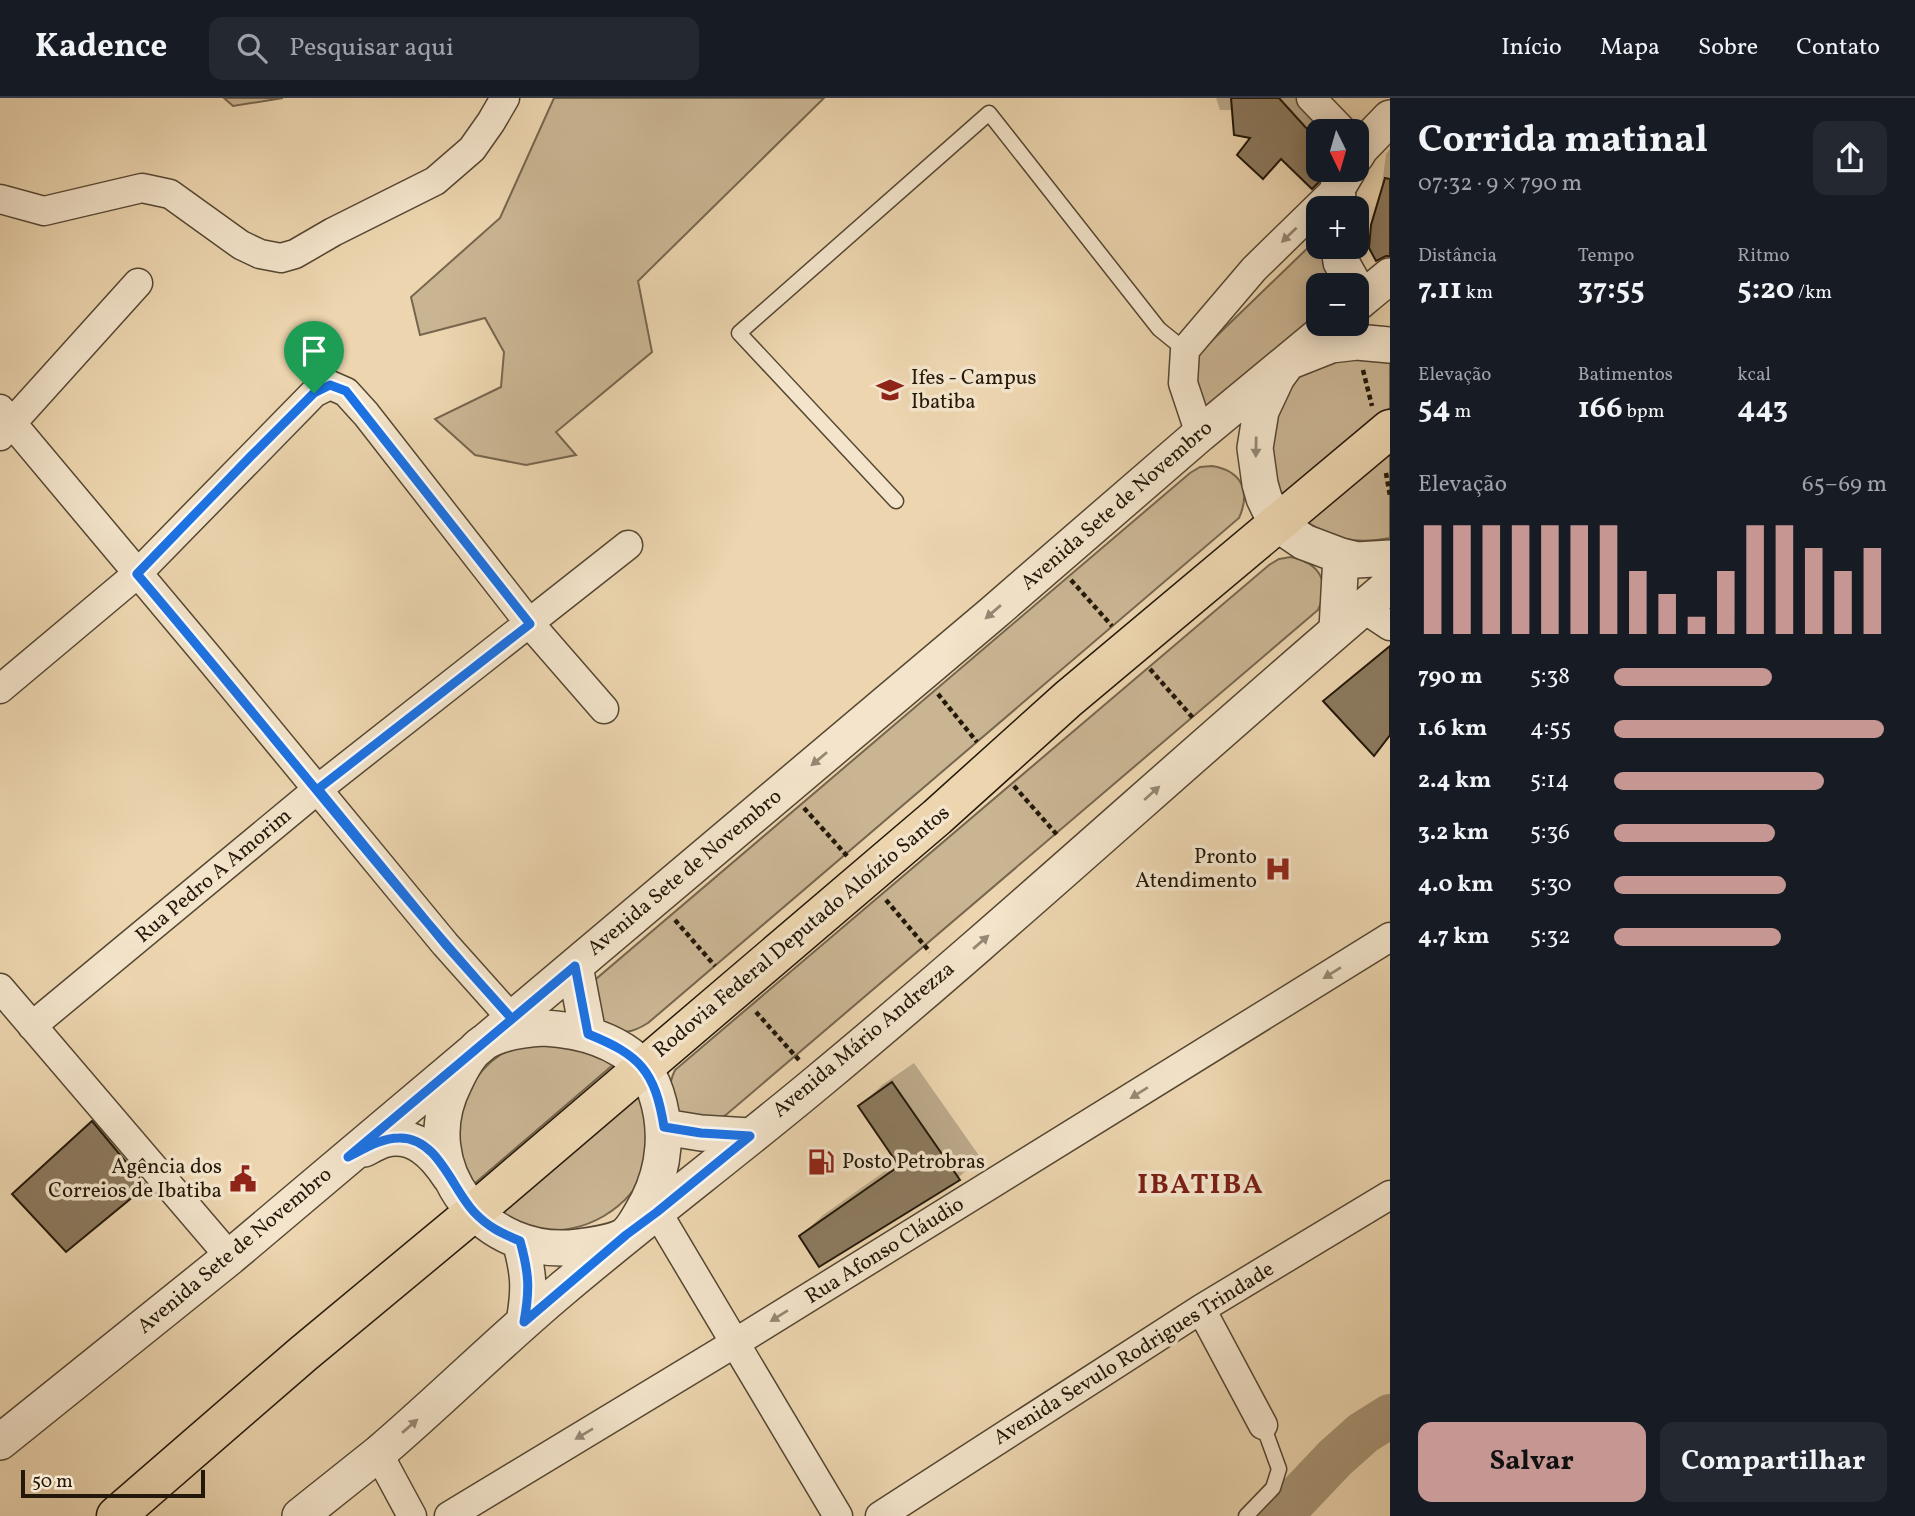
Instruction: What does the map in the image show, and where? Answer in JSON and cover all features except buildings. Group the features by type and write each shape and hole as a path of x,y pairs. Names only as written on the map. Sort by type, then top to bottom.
{"highway":[{"name":"Rodovia Federal Deputado Aloízio Santos","path":"116,1516 303,1354 474,1212 937,817 1068,699 1276,523 1381,419"}],"street":[{"path":"0,199 44,211 142,188 170,194 241,245 260,254 281,258 295,254 435,181 472,149 505,98"},
{"path":"1311,98 1323,119"},
{"path":"1369,141 1390,118"},
{"path":"1200,434 1183,383 1185,350 1332,182"},
{"path":"1341,259 1373,292"},
{"path":"138,283 4,423 137,574 445,944 512,1019"},
{"name":"Avenida Sete de Novembro","path":"0,1442 230,1257 1288,362 1360,337"},
{"path":"1288,362 1277,377 1261,411 1255,447 1260,484 1276,523 1304,542 1341,556 1357,560 1390,558"},
{"path":"0,689 137,574 314,393 330,385 346,391 530,624 604,709"},
{"name":"Rua Pedro A Amorim","path":"32,1026 318,789 628,545"},
{"path":"1341,556 1364,621"},
{"name":"Avenida Mário Andrezza","path":"300,1516 378,1453 626,1235 818,1082 1058,876 1364,621 1390,585"},
{"name":"Rua Afonso Cláudio","path":"449,1516 735,1343 1390,937"},
{"path":"575,966 588,1034"},
{"path":"0,988 230,1257"},
{"path":"348,1157 383,1140 401,1137 419,1143 437,1157 461,1196 494,1230 520,1241 555,1248 600,1243 626,1235 643,1211 656,1185 663,1156 664,1127 657,1096 643,1067 608,1042 566,1029 522,1030 500,1035 480,1045 462,1068 449,1093 442,1121 443,1150 451,1178"},
{"path":"664,1127 701,1133 750,1136"},
{"name":"Avenida Sevulo Rodrigues Trindade","path":"880,1516 1201,1309 1390,1195"},
{"path":"657,1212 838,1516"},
{"path":"520,1241 529,1280 524,1322"},
{"path":"1201,1309 1263,1425"},
{"path":"378,1453 412,1516"}],"lane":[{"path":"895,501 739,333 989,113 1159,329 1185,350"},
{"path":"1246,1516 1273,1488 1279,1469 1263,1425"}],"path":[{"path":"1360,337 1381,419"},
{"path":"1385,470 1390,496"}],"shaded area":[{"path":"224,98 283,98 233,106"},
{"path":"554,98 824,98 638,281 652,352 556,432 576,455 526,465 475,455 435,419 501,387 504,352 485,318 420,335 411,297 500,218"},
{"path":"1306,250 1306,259 1333,259 1337,273 1306,273 1306,334 1206,418 1196,396 1197,355"},
{"path":"1347,355 1390,360 1390,408 1283,496 1274,478 1268,438 1293,382 1308,369"},
{"path":"1390,449 1390,538 1366,541 1345,539 1304,520"},
{"path":"1212,466 1231,472 1241,484 1244,499 1239,518 648,1023 635,1030 625,1031 602,1025 590,990 596,979 1190,473 1200,467"},
{"path":"1291,557 1309,564 1320,576 1323,591 1318,610 727,1114 716,1121 680,1116 670,1094 675,1070 1269,565 1279,559"},
{"path":"571,1042 614,1064 474,1184 463,1161 458,1137 462,1108 475,1080 495,1059 522,1045"},
{"path":"639,1092 648,1118 645,1167 630,1195 618,1206 589,1223 557,1230 529,1226 497,1209"}],"waterway":[{"path":"1280,1516 1335,1458 1363,1433 1390,1416"}],"place":[{"name":"Ifes - Campus Ibatiba","path":"890,390"},
{"name":"Pronto Atendimento","path":"1278,869"},
{"name":"Posto Petrobras","path":"821,1162"},
{"name":"Agência dos Correios de Ibatiba","path":"243,1179"}],"district":[{"name":"IBATIBA","path":"1201,1185"}],"route":[{"path":"314,393 137,574 445,944 512,1019 348,1157 383,1140 401,1137 419,1143 437,1157 474,1212 494,1230 520,1241 529,1280 524,1322 626,1235 750,1136 701,1133 664,1127 660,1106 643,1067 627,1053 588,1034 575,966 512,1019 445,944 318,789 530,624 346,391 330,385 314,393"}]}
